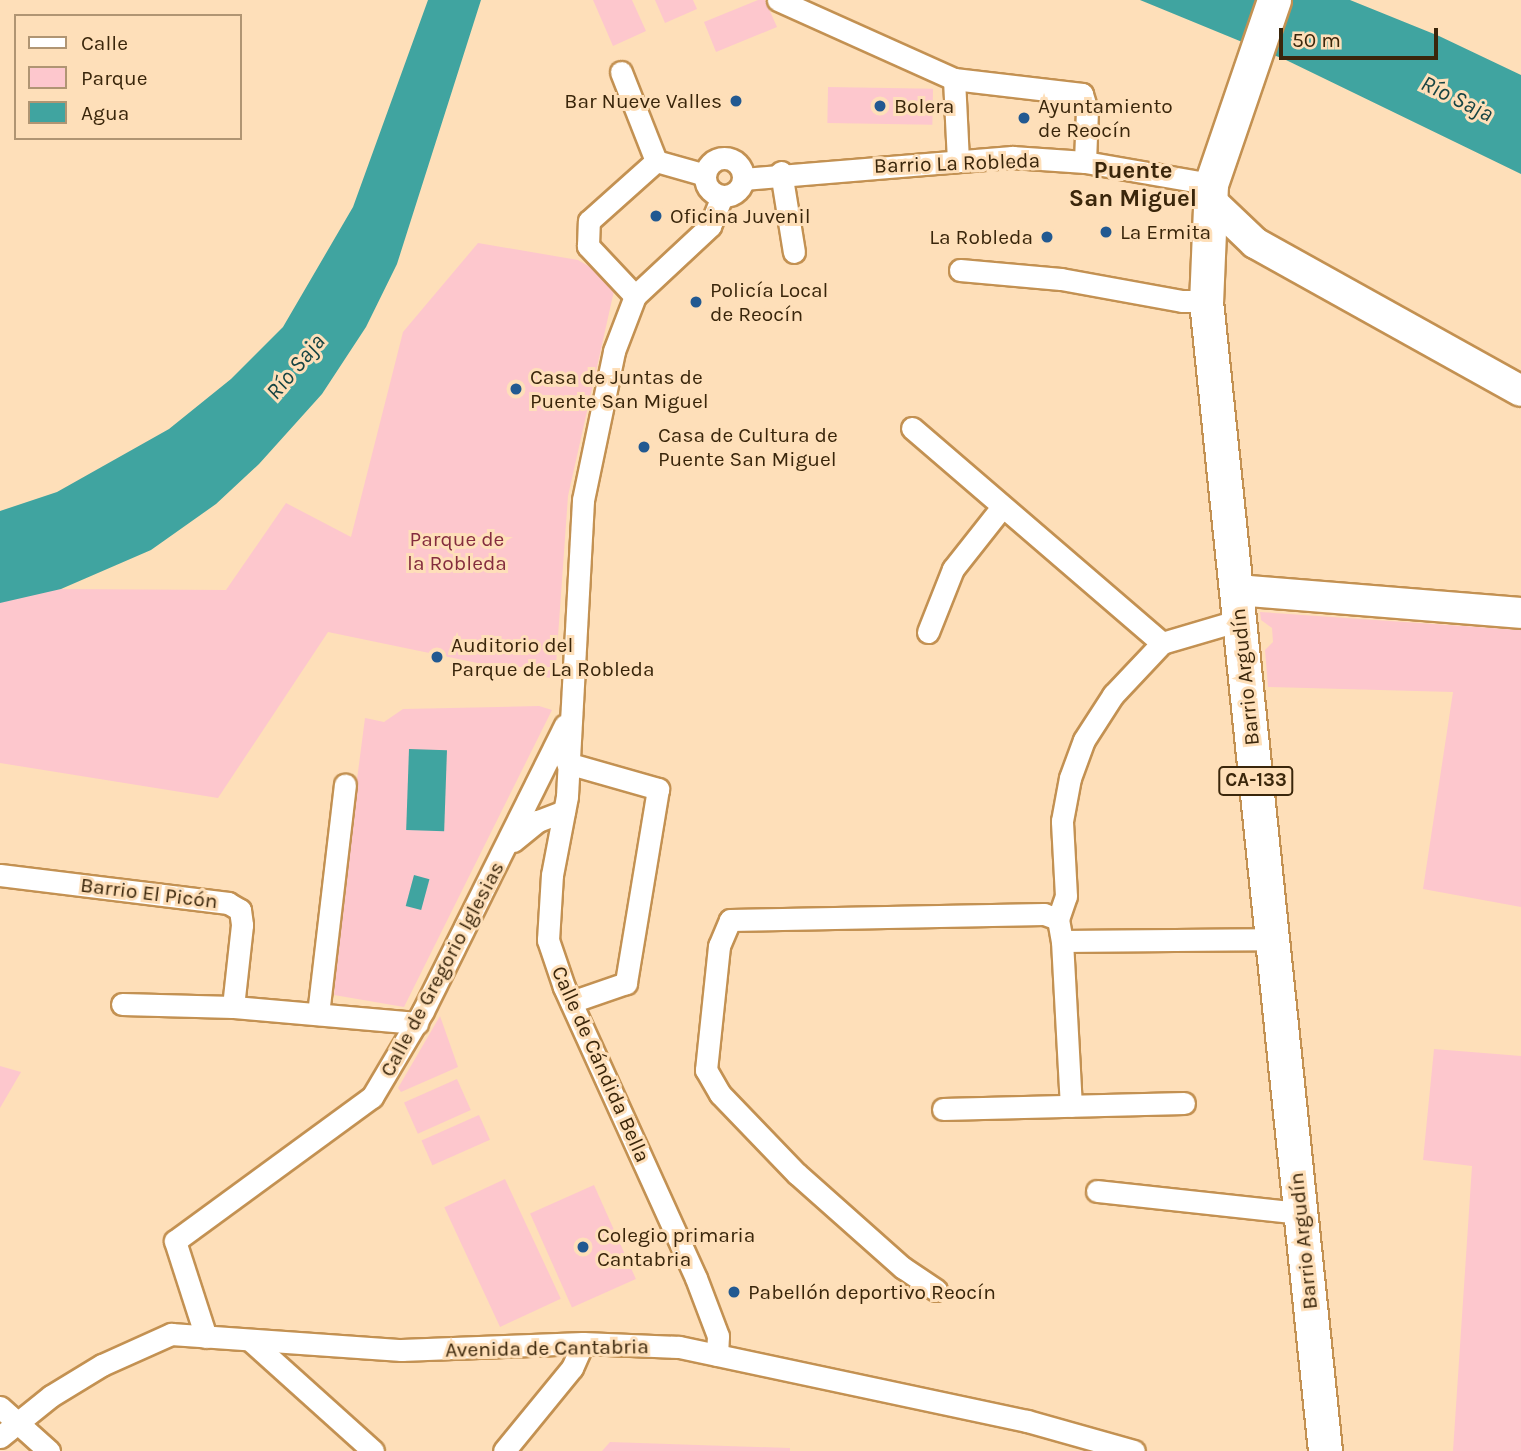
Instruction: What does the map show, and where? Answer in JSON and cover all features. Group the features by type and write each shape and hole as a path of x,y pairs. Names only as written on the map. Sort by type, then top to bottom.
{"main road":[{"name":"Barrio Argudín","path":"1274,0 1210,191 1206,300 1325,1451"}],"street":[{"path":"778,0 954,79 1082,94 1087,110 1085,162"},
{"path":"621,72 656,161"},
{"path":"954,79 958,160"},
{"name":"Barrio La Robleda","path":"568,719 583,500 614,351 635,296 710,226 722,196 736,192 743,179 781,172 1012,157 1085,162 1210,191"},
{"path":"722,196 709,189 705,175 712,162 725,158 738,165 743,179"},
{"path":"656,161 705,175"},
{"path":"635,296 588,246 586,235 589,221 610,198 656,161"},
{"path":"781,172 794,252"},
{"path":"1210,191 1255,243 1521,391"},
{"path":"1207,251 1255,243"},
{"path":"960,270 1061,279 1182,301 1206,300"},
{"path":"912,428 1162,643"},
{"path":"928,632 953,569 1002,507"},
{"path":"1070,1106 1062,941 1058,919 1066,896 1062,821 1070,778 1084,740 1113,695 1162,643 1238,605 1521,613"},
{"name":"Calle de Cándida Bella","path":"568,719 564,811 552,875 548,940 571,1002 696,1278 719,1336 717,1356"},
{"name":"Calle de Gregorio Iglesias","path":"206,1337 176,1241 372,1097 417,1023 509,844 568,719"},
{"path":"567,763 658,789 626,983 571,1002"},
{"path":"318,1014 345,785"},
{"path":"509,844 538,821 564,811"},
{"name":"Barrio El Picón","path":"0,875 228,902 240,910 242,925 233,1007"},
{"path":"936,1290 903,1268 797,1174 720,1094 706,1070 719,946 730,920 1044,914 1058,919"},
{"path":"1062,941 1272,939"},
{"path":"122,1004 233,1007 417,1023"},
{"path":"943,1109 1184,1103"},
{"path":"1097,1191 1300,1213"},
{"name":"Avenida de Cantabria","path":"8,1430 102,1366 171,1334 422,1350 583,1343 679,1347 1027,1421 1133,1451"},
{"path":"251,1341 373,1451"},
{"path":"504,1451 572,1368 583,1343"},
{"path":"0,1407 8,1430 49,1451"}],"green space":[{"path":"593,0 632,0 646,31 613,46"},
{"path":"655,0 693,0 697,9 665,23"},
{"path":"758,0 765,0 777,27 716,52 704,22"},
{"name":"Bolera","path":"828,87 933,89 932,125 827,123"},
{"name":"Parque de la Robleda","path":"478,243 578,260 616,282 568,496 555,679 328,632 218,798 0,763 0,597 61,589 226,590 286,503 351,537 403,332"},
{"path":"1260,612 1521,630 1521,907 1423,889 1453,692 1268,687 1265,650 1273,642 1272,628 1261,620"},
{"path":"539,706 552,710 404,1007 334,995 343,887 365,718 384,722 403,709"},
{"path":"440,1016 458,1067 401,1092 398,1088"},
{"path":"1434,1049 1521,1056 1521,1451 1453,1451 1472,1166 1423,1160"},
{"path":"0,1066 21,1072 0,1108"},
{"path":"457,1079 471,1110 418,1134 404,1103"},
{"path":"479,1115 490,1140 432,1165 421,1141"},
{"path":"505,1179 561,1299 500,1327 444,1207"},
{"name":"Colegio primaria Cantabria","path":"594,1185 636,1279 572,1308 530,1213"},
{"path":"610,1442 790,1448 790,1451 602,1451"}],"water":[{"name":"Río Saja","path":"428,0 481,0 397,264 366,327 322,394 259,464 216,504 151,550 61,589 0,603 0,511 57,492 169,429 231,379 283,327 353,207"},
{"name":"Río Saja","path":"1140,0 1350,0 1439,36 1521,75 1521,174 1286,60"},
{"path":"409,749 447,750 444,831 406,830"},
{"path":"414,875 429,879 421,910 406,906"}],"place":[{"name":"Bar Nueve Valles","path":"736,101"},
{"name":"Bolera","path":"880,106"},
{"name":"Ayuntamiento de Reocín","path":"1024,118"},
{"name":"Oficina Juvenil","path":"656,216"},
{"name":"La Ermita","path":"1106,232"},
{"name":"La Robleda","path":"1047,237"},
{"name":"Policía Local de Reocín","path":"696,302"},
{"name":"Casa de Juntas de Puente San Miguel","path":"516,389"},
{"name":"Casa de Cultura de Puente San Miguel","path":"644,447"},
{"name":"Auditorio del Parque de La Robleda","path":"437,657"},
{"name":"Colegio primaria Cantabria","path":"583,1247"},
{"name":"Pabellón deportivo Reocín","path":"734,1292"}],"district":[{"name":"Puente San Miguel","path":"1133,185"}]}
